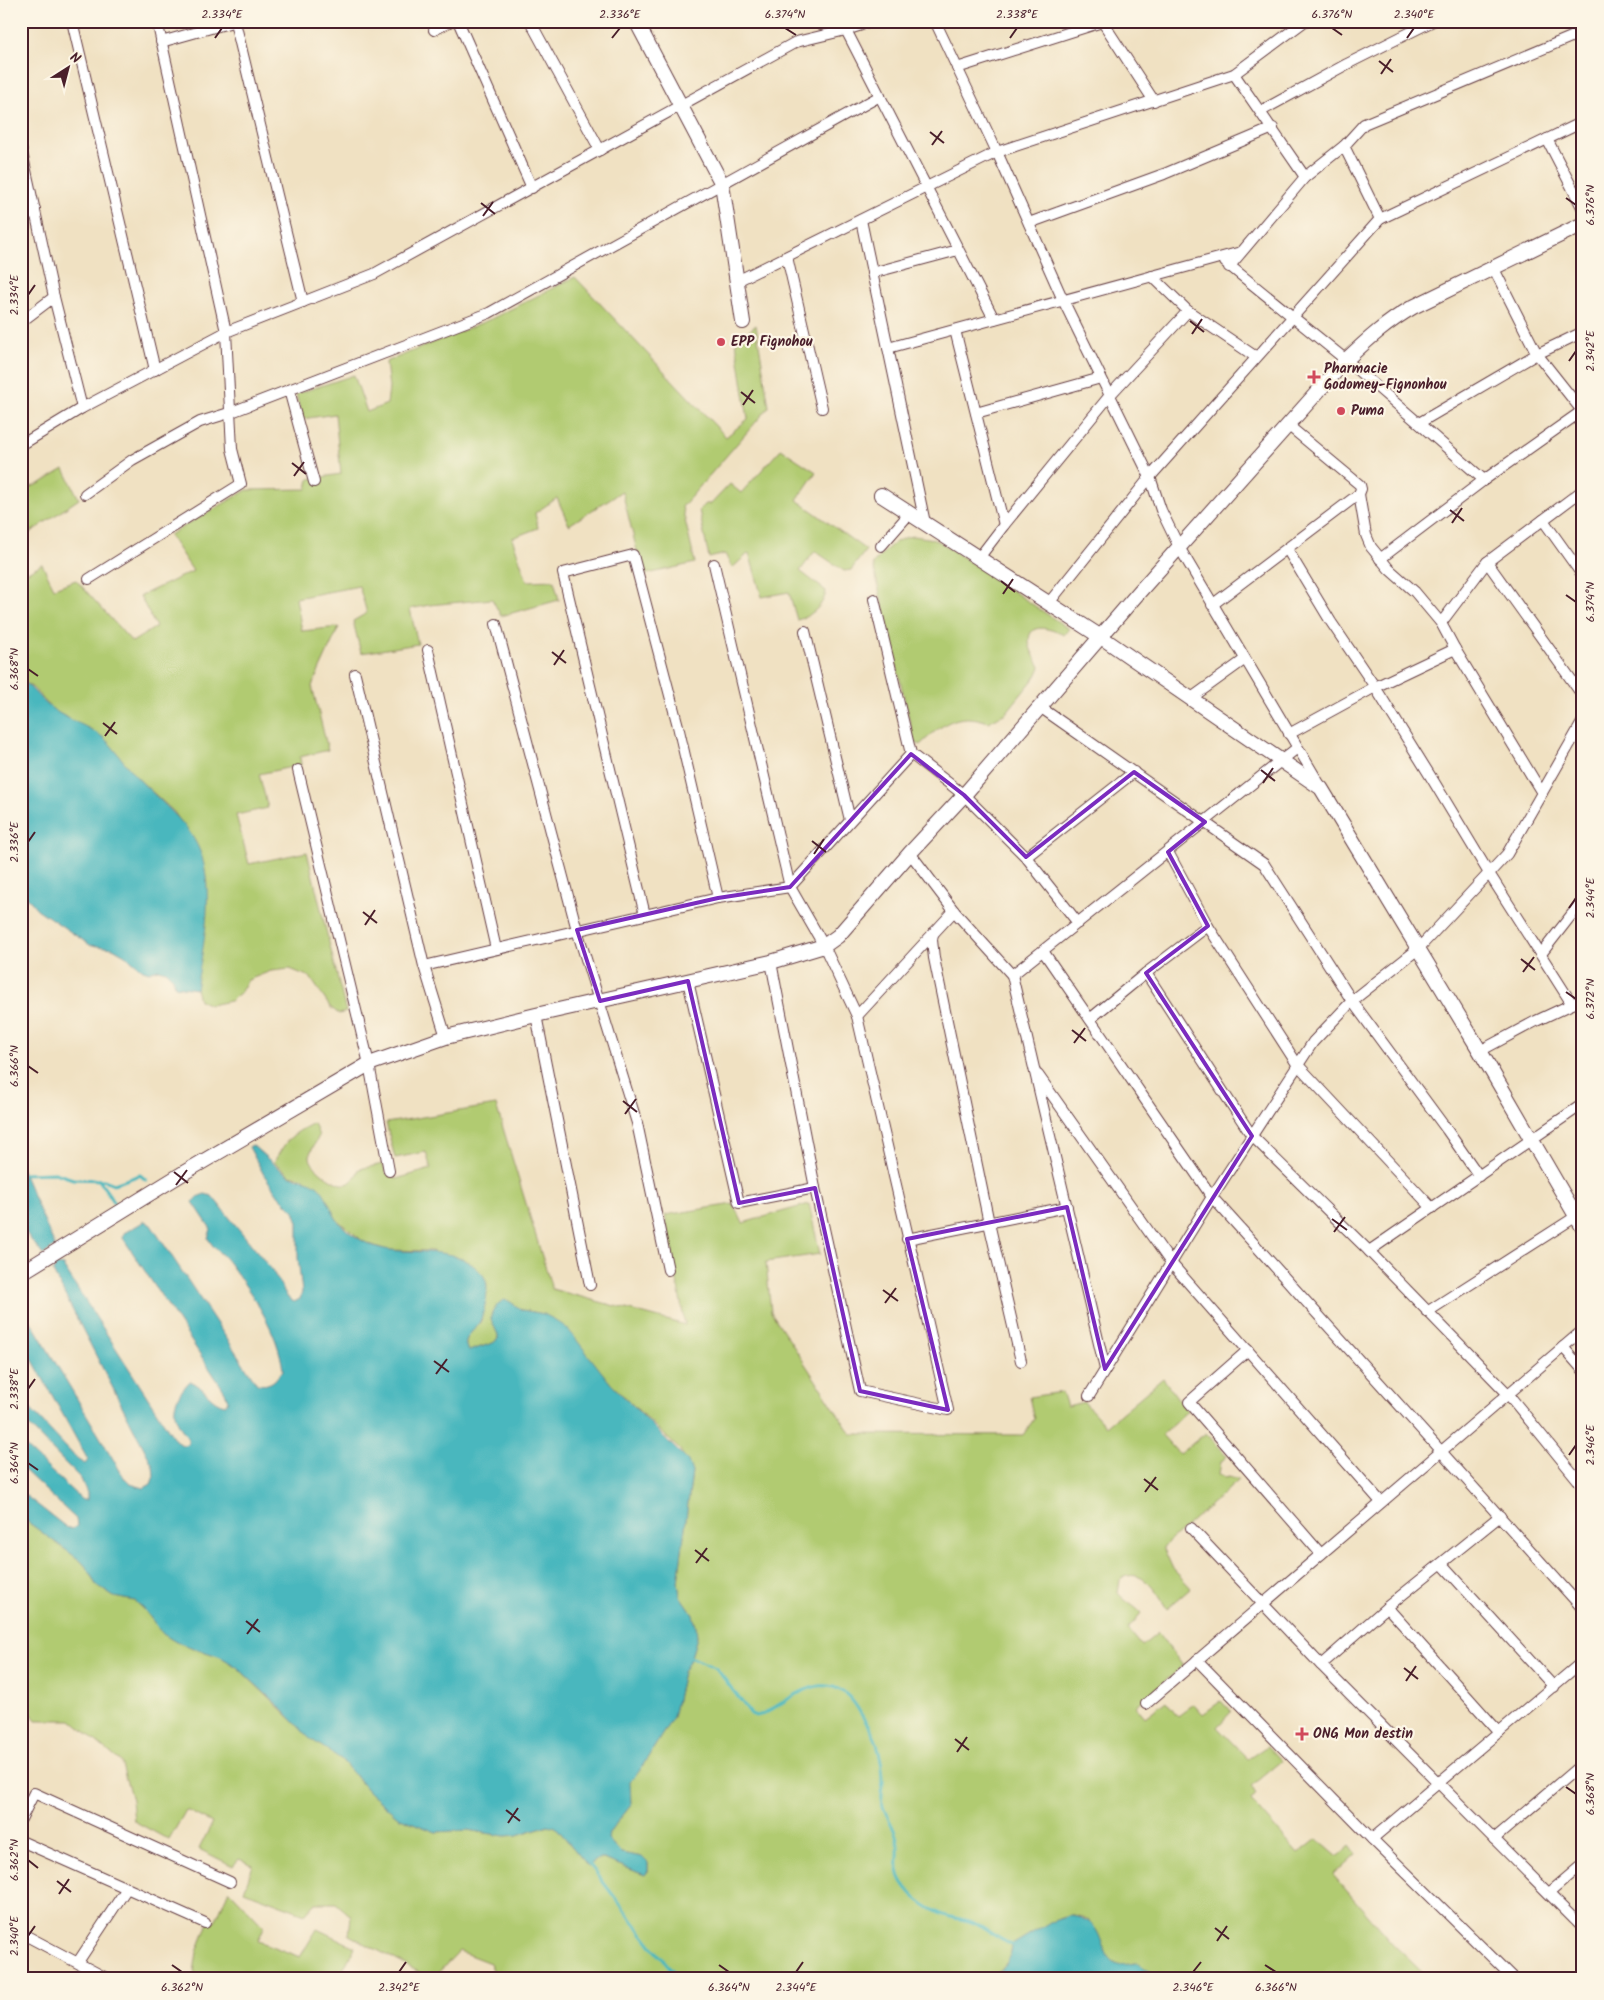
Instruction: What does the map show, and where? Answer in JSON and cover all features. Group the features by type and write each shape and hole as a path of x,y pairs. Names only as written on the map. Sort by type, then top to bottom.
{"street":[{"path":"72,21 155,370"},
{"path":"89,579 241,484 232,448 226,332 157,21"},
{"path":"161,42 235,21 303,302"},
{"path":"434,30 451,21"},
{"path":"458,21 532,188"},
{"path":"530,21 600,150"},
{"path":"636,21 722,184 743,322"},
{"path":"21,445 82,408 226,332 374,274 796,42 874,21"},
{"path":"935,21 997,152 1063,300 1101,378 1111,394 1150,477 1162,510 1179,547 1244,660 1580,1219 1428,1312"},
{"path":"737,281 997,152 1234,74 1305,21"},
{"path":"1261,111 1347,64 1433,21"},
{"path":"957,68 1102,22 1154,100"},
{"path":"846,30 994,319"},
{"path":"1229,266 1305,177 1344,146 1364,124 1583,32"},
{"path":"1234,74 1305,177"},
{"path":"86,494 132,460 200,422 229,413 489,313 880,96"},
{"path":"1048,604 1150,477 1291,316 1380,219 1583,122"},
{"path":"1029,223 1164,174 1273,128"},
{"path":"1547,139 1583,209"},
{"path":"1344,146 1380,219"},
{"path":"21,148 54,296 82,408"},
{"path":"21,220 35,209"},
{"path":"861,220 925,523"},
{"path":"21,1273 185,1172 369,1064 446,1037 536,1014 771,962 824,946 838,936 910,853 964,796 1179,547 1346,360 1392,319 1583,224"},
{"path":"872,273 958,250"},
{"path":"888,348 1241,252"},
{"path":"787,257 822,408"},
{"path":"1220,258 1346,360 1484,480"},
{"path":"1380,559 1484,480 1582,412 1538,354 1494,267"},
{"path":"1152,276 1188,311 1256,358"},
{"path":"21,322 54,296"},
{"path":"978,559 1111,394 1188,311"},
{"path":"955,330 1004,525"},
{"path":"1419,423 1538,354 1583,332"},
{"path":"976,413 1101,378"},
{"path":"289,390 314,482"},
{"path":"1289,426 1360,485 1359,494 1366,535 1370,546 1380,559 1415,592 1441,623 1542,793"},
{"path":"1441,623 1487,562 1583,490"},
{"path":"1212,604 1359,494"},
{"path":"882,495 1101,637 1321,788"},
{"path":"881,546 910,513"},
{"path":"1543,520 1583,576"},
{"path":"1287,549 1572,1004"},
{"path":"645,915 563,573 633,555 678,726 718,898"},
{"path":"1487,562 1583,696"},
{"path":"714,564 790,886 824,946 857,1016 948,1410 860,1391 815,1188 771,962"},
{"path":"874,599 911,754 964,796 1026,858 1078,923"},
{"path":"496,624 577,930 637,1123 668,1270"},
{"path":"805,631 850,820"},
{"path":"1289,734 1375,687 1455,649"},
{"path":"428,650 496,949"},
{"path":"1190,699 1244,660"},
{"path":"355,674 424,966 446,1037"},
{"path":"1040,707 1264,864 1352,1001 1479,1176"},
{"path":"1089,1396 1212,1197 1312,1042 1352,1001 1418,948 1490,875 1507,854 1583,721"},
{"path":"1012,975 1297,748"},
{"path":"424,966 718,898 790,886 911,754"},
{"path":"298,770 369,1064 389,1171"},
{"path":"1026,858 1134,772"},
{"path":"1168,852 1208,926 1297,1064 1432,1208"},
{"path":"910,853 954,910 1012,975 1105,1369"},
{"path":"1541,954 1583,900"},
{"path":"857,1016 954,910"},
{"path":"1090,1019 1208,926"},
{"path":"933,933 934,958 988,1223 1021,1361"},
{"path":"1043,950 1212,1197 1583,1609"},
{"path":"1146,973 1252,1136 1369,1251 1508,1394 1583,1486"},
{"path":"688,981 739,1203 815,1188"},
{"path":"1480,1051 1536,1021 1583,999"},
{"path":"536,1014 590,1285"},
{"path":"1034,1070 1171,1263 1381,1502"},
{"path":"1369,1251 1583,1104"},
{"path":"907,1239 1067,1207"},
{"path":"1146,1704 1583,1330"},
{"path":"1563,1347 1583,1370"},
{"path":"1248,1350 1189,1402 1321,1554"},
{"path":"1321,1665 1387,1607 1500,1516"},
{"path":"1191,1528 1321,1665 1583,1928"},
{"path":"1442,1564 1554,1686"},
{"path":"1387,1607 1499,1732"},
{"path":"1197,1660 1372,1839 1514,1979"},
{"path":"1372,1839 1583,1661"},
{"path":"1494,1838 1583,1763"},
{"path":"21,1819 34,1793 230,1882"},
{"path":"21,1841 205,1923"},
{"path":"1549,1893 1583,1864"},
{"path":"78,1962 127,1888"},
{"path":"21,1933 108,1979"}],"highlighted area":[{"path":"911,754 964,795 1026,857 1134,772 1205,822 1168,852 1208,926 1146,973 1252,1136 1105,1369 1067,1207 907,1239 948,1410 860,1391 815,1188 739,1203 688,981 600,1001 577,930 718,898 790,887"}],"green space":[{"path":"575,277 726,437 748,419 736,342 756,325 769,407 682,507 695,563 643,575 622,491 569,525 557,498 535,513 538,528 512,538 527,581 554,580 559,600 501,616 492,599 429,605 410,609 418,644 361,653 353,621 367,613 359,586 296,598 302,631 339,627 312,686 328,750 300,757 301,765 259,774 268,808 236,815 249,864 307,852 346,1012 339,1014 330,1007 310,977 290,969 271,971 248,980 240,993 230,1001 210,1005 199,1000 196,989 207,899 196,844 174,812 134,775 104,738 53,710 33,688 21,680 21,571 24,574 42,564 54,588 76,580 132,642 156,627 140,596 193,571 169,535 247,490 307,489 309,479 341,474 335,414 302,419 296,394 354,375 367,412 387,404 389,388 386,362 491,319"},
{"path":"781,449 816,472 797,500 866,550 851,570 844,571 815,551 800,571 826,591 825,596 816,610 797,620 789,592 762,597 749,553 732,568 725,554 709,558 699,510 706,504 711,504 730,484 741,493"},
{"path":"64,469 79,499 21,539 21,491 41,483"},
{"path":"913,536 940,542 1069,629 1064,635 1042,628 1033,630 1030,635 1029,644 1040,667 1036,676 1006,713 988,722 977,719 959,719 943,726 920,745 915,742 913,736 873,564 896,542"},
{"path":"496,1105 552,1289 685,1325 665,1215 733,1204 743,1223 809,1204 820,1254 766,1262 771,1312 851,1434 1023,1435 1034,1419 1029,1397 1062,1392 1067,1406 1084,1402 1106,1426 1163,1378 1187,1411 1162,1435 1179,1454 1206,1433 1227,1456 1221,1462 1219,1474 1225,1478 1229,1477 1239,1480 1163,1547 1173,1569 1191,1588 1167,1609 1154,1589 1142,1578 1128,1576 1120,1580 1118,1593 1141,1613 1128,1629 1142,1646 1158,1633 1183,1666 1136,1706 1145,1717 1166,1701 1178,1716 1194,1704 1203,1714 1221,1701 1231,1712 1217,1727 1248,1759 1267,1746 1281,1761 1251,1786 1256,1794 1251,1800 1298,1854 1317,1839 1338,1857 1350,1846 1356,1854 1333,1875 1392,1943 1429,1979 1160,1979 1134,1963 1118,1965 1111,1961 1090,1921 1082,1917 1071,1916 1056,1920 1012,1945 1009,1958 1002,1968 991,1975 978,1979 497,1979 490,1963 459,1951 432,1979 349,1935 351,1916 336,1903 315,1903 305,1914 244,1891 253,1865 239,1859 233,1866 199,1849 212,1823 186,1810 169,1840 134,1821 132,1800 121,1762 71,1720 36,1720 21,1700 21,1517 81,1561 88,1569 96,1585 114,1597 135,1601 143,1608 163,1634 176,1642 221,1657 237,1667 294,1722 341,1759 369,1792 398,1817 436,1832 467,1830 505,1836 517,1835 549,1825 556,1827 588,1866 598,1859 604,1859 645,1875 648,1871 648,1863 642,1857 621,1853 608,1839 609,1833 631,1805 629,1781 638,1773 673,1717 683,1672 691,1657 697,1637 693,1615 680,1596 678,1582 692,1472 680,1450 611,1384 544,1314 522,1310 516,1306 492,1313 492,1321 498,1339 493,1343 469,1351 466,1347 466,1342 468,1336 481,1321 487,1283 432,1251 387,1250 364,1242 336,1219 328,1203 304,1178 290,1175 274,1162 290,1138 314,1123 319,1136 310,1153 310,1159 313,1165 327,1177 338,1183 347,1184 353,1179 359,1169 383,1164 386,1173 396,1179 431,1169 426,1152 395,1158 386,1123"},
{"path":"229,1890 264,1927 258,1941 300,1957 317,1929 355,1947 338,1979 222,1979 210,1972 204,1979 194,1972 197,1952 209,1920 215,1922"}],"water":[{"path":"21,680 54,710 104,738 142,783 182,822 197,844 205,873 207,906 196,989 175,986 173,978 166,971 158,969 149,972 143,970 113,948 90,945 37,909 27,897 21,884"},
{"path":"252,1145 286,1173 313,1182 319,1187 339,1222 361,1240 385,1249 430,1252 458,1257 471,1264 483,1275 487,1285 486,1303 479,1323 467,1339 466,1347 469,1351 493,1343 498,1339 491,1319 497,1305 503,1300 509,1301 522,1310 544,1314 568,1329 611,1384 688,1461 692,1472 678,1582 680,1596 693,1615 697,1637 691,1657 683,1672 673,1717 638,1773 630,1781 631,1805 609,1833 608,1839 621,1853 642,1857 648,1863 648,1871 645,1875 604,1859 598,1859 588,1866 556,1827 548,1825 517,1835 505,1836 467,1830 436,1832 398,1817 369,1792 341,1759 309,1738 282,1709 237,1667 221,1657 176,1642 163,1634 143,1608 135,1601 114,1597 96,1585 88,1569 81,1561 21,1517 21,1492 66,1527 72,1529 77,1526 76,1519 21,1467 21,1443 82,1500 87,1500 87,1493 81,1479 21,1418 21,1399 78,1460 85,1464 88,1460 21,1339 21,1305 125,1479 130,1484 144,1488 151,1484 154,1476 153,1466 53,1272 56,1265 63,1266 175,1440 182,1445 188,1444 188,1438 175,1416 175,1409 179,1396 190,1381 220,1404 225,1405 228,1401 225,1392 123,1238 124,1233 145,1221 151,1225 257,1384 269,1384 283,1370 276,1341 270,1327 247,1288 230,1264 210,1242 208,1238 211,1229 193,1202 197,1197 205,1194 212,1196 272,1270 288,1298 294,1302 300,1299 302,1292 298,1258 298,1222 294,1211 279,1196 264,1175 249,1147"},
{"path":"21,1168 55,1246 43,1255 27,1235 21,1222"},
{"path":"1070,1916 1083,1919 1091,1924 1097,1931 1106,1954 1111,1960 1120,1965 1138,1963 1160,1979 978,1979 997,1972 1006,1964 1012,1945 1050,1922"}],"waterway":[{"path":"21,1174 55,1173 73,1179 104,1180 114,1184 140,1175 146,1180"},
{"path":"99,1180 119,1209"},
{"path":"691,1657 716,1668 751,1714 756,1716 764,1714 803,1691 816,1687 828,1686 840,1689 851,1698 876,1740 883,1777 881,1800 897,1839 898,1872 903,1883 917,1899 930,1908 944,1915 973,1922 1012,1945"},
{"path":"587,1861 655,1950 680,1979"}],"place":[{"name":"EPP Fignohou","path":"721,342"},
{"name":"Pharmacie Godomey-Fignonhou","path":"1314,377"},
{"name":"Puma","path":"1341,411"},
{"name":"ONG Mon destin","path":"1302,1734"}]}
